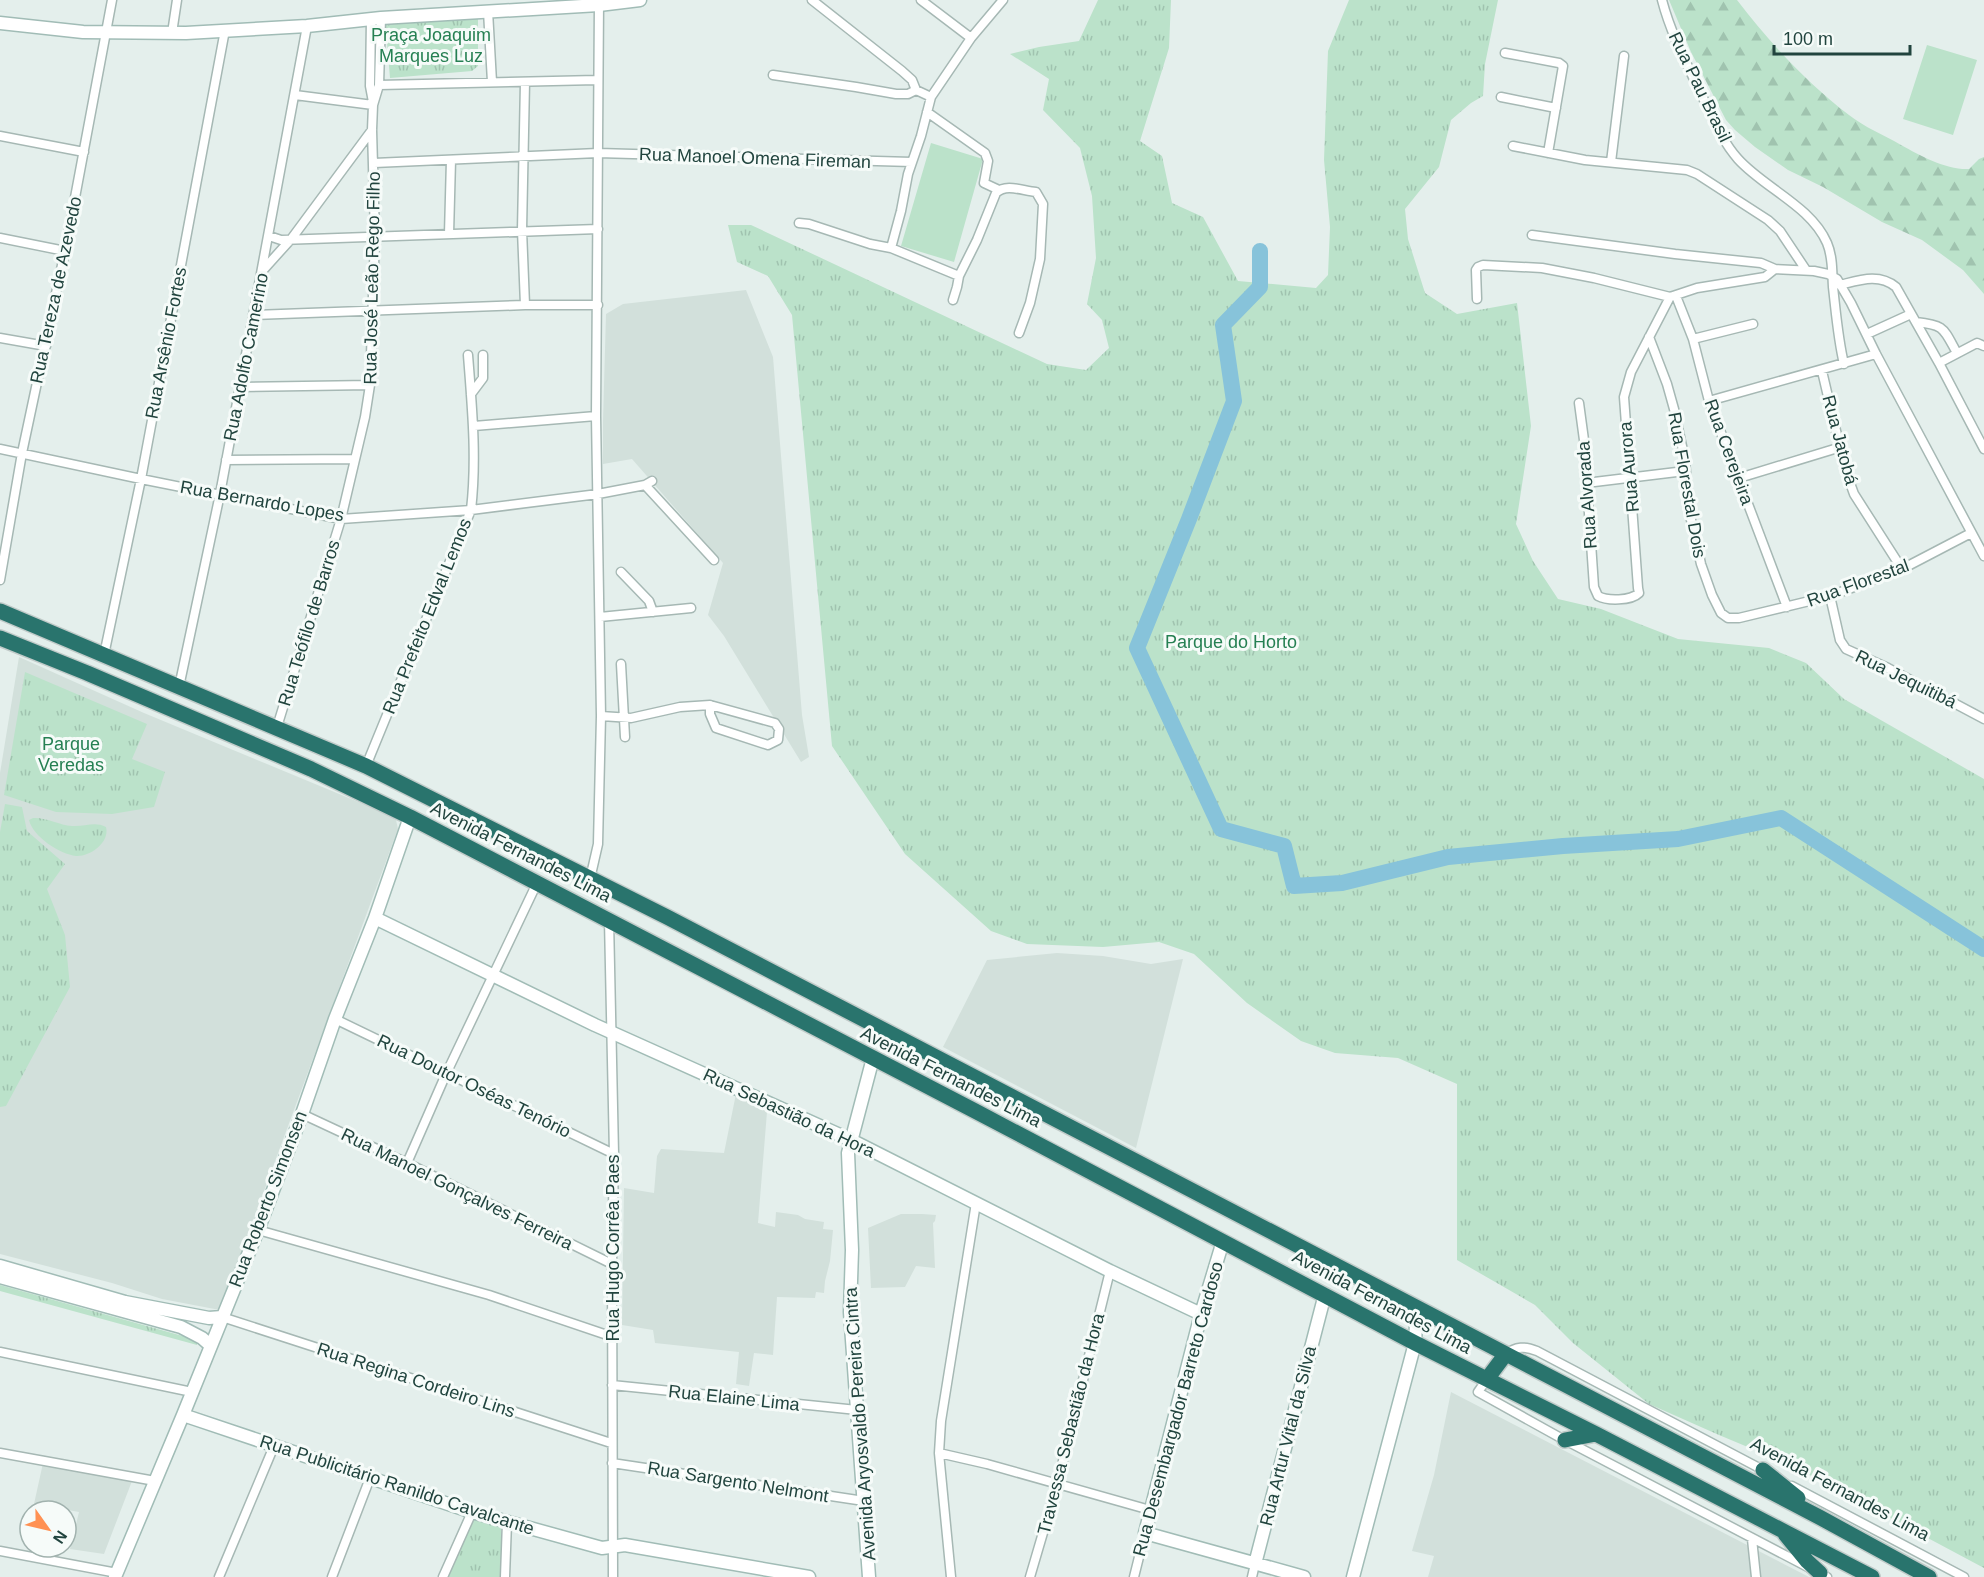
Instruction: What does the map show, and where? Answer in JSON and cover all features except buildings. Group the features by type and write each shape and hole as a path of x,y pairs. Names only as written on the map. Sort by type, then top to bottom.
{"highway":[{"name":"Avenida Fernandes Lima","path":"0,610 366,766 590,879 1821,1518 1929,1577"},
{"name":"Avenida Fernandes Lima","path":"0,639 87,673 301,765 410,817 1325,1294 1415,1343 1482,1386 1596,1434 1872,1577"},
{"path":"1482,1386 1505,1355"},
{"path":"1565,1440 1596,1434"},
{"path":"1763,1470 1821,1518"},
{"path":"1782,1529 1807,1561 1824,1575"}],"street":[{"name":"Rua Tereza de Azevedo","path":"0,580 22,453 65,251 112,0"},
{"path":"172,33 177,0"},
{"path":"0,23 106,33 172,33 308,26 640,0"},
{"path":"812,0 902,71 912,80 916,90 931,97"},
{"path":"921,0 971,38"},
{"path":"891,248 931,97 971,38 1003,0"},
{"name":"Rua Pau Brasil","path":"1662,0 1687,65 1722,137 1740,161 1799,209 1819,228 1827,242 1831,255 1844,364"},
{"path":"590,879 598,844 602,716 596,416 599,2"},
{"path":"488,11 492,82"},
{"name":"Rua José Leão Rego Filho","path":"373,105 379,85 376,19"},
{"name":"Rua José Leão Rego Filho","path":"341,519 370,386 375,236 373,105 370,86 376,19"},
{"name":"Rua Adolfo Camerino","path":"179,687 220,494 308,26"},
{"name":"Rua Arsênio Fortes","path":"104,655 141,479 225,30"},
{"path":"1505,53 1561,63 1564,67 1548,153"},
{"path":"1611,162 1624,56"},
{"path":"773,75 896,94 908,94 916,90"},
{"path":"379,85 597,80"},
{"path":"525,82 522,230 525,305"},
{"path":"295,95 373,105"},
{"path":"1501,97 1556,108"},
{"path":"927,112 985,153 988,158 984,183 999,190 1008,188 1036,192 1043,204 1040,259 1030,303 1019,333"},
{"path":"262,270 292,238 372,130"},
{"path":"0,136 84,153"},
{"path":"1513,146 1611,162 1687,170 1697,174 1768,220 1780,231 1806,270"},
{"name":"Rua Manoel Omena Fireman","path":"374,163 598,153 912,162"},
{"path":"448,234 451,160"},
{"path":"952,300 958,276 999,190"},
{"path":"799,223 891,248 958,276"},
{"path":"269,236 276,240 598,229"},
{"path":"1532,235 1761,263 1774,269 1806,270 1832,277 1840,285 1867,334 1984,556"},
{"path":"0,238 65,251"},
{"path":"1477,299 1476,270 1483,265 1542,268 1673,296 1697,288 1765,276 1774,269"},
{"path":"1840,285 1870,278 1888,281 1899,292 1983,444"},
{"name":"Rua Aurora","path":"1594,587 1598,596 1603,599 1634,598 1639,593 1624,396 1631,372 1648,337 1673,296"},
{"name":"Rua Cerejeira","path":"1673,296 1693,339 1709,401 1787,607"},
{"path":"253,315 525,305 598,305"},
{"path":"1867,334 1913,318 1943,328 1957,353"},
{"path":"1693,339 1753,324"},
{"name":"Rua Florestal Dois","path":"1648,337 1667,384 1674,410 1682,446 1695,542 1712,595 1721,613 1728,618 1739,618"},
{"path":"0,338 46,346"},
{"path":"1939,363 1977,343 1984,346"},
{"path":"1709,401 1876,354"},
{"name":"Rua Prefeito Edval Lemos","path":"366,766 471,510 474,482 474,426 468,355"},
{"path":"471,394 483,378 483,355"},
{"name":"Rua Jatobá","path":"1822,370 1845,469 1854,494 1902,569"},
{"path":"240,387 370,386"},
{"name":"Rua Alvorada","path":"1579,403 1584,440 1594,587"},
{"path":"474,426 596,416"},
{"path":"1739,478 1841,447"},
{"name":"Rua Bernardo Lopes","path":"0,449 341,519 471,510 598,494 649,483 714,560"},
{"path":"226,460 355,459"},
{"path":"1586,483 1685,471"},
{"name":"Rua Teófilo de Barros","path":"277,727 341,519"},
{"name":"Rua Florestal","path":"1739,618 1830,596 1902,569 1971,533"},
{"path":"621,572 649,600 653,612"},
{"name":"Rua Jequitibá","path":"1830,596 1840,640 1846,649 1984,718"},
{"path":"600,617 691,608"},
{"path":"621,664 625,737"},
{"path":"602,716 635,717 681,707 710,705 774,723 779,729 780,737 768,746 716,728 710,714 710,705"},
{"name":"Rua Roberto Simonsen","path":"116,1575 258,1230 335,1019 375,918 410,817"},
{"path":"407,1164 446,1074 537,884"},
{"name":"Rua Sebastião da Hora","path":"375,918 611,1033 851,1140 1110,1271 1201,1314"},
{"name":"Rua Hugo Corrêa Paes","path":"609,920 614,1154 611,1443 613,1577"},
{"name":"Rua Doutor Oséas Tenório","path":"335,1019 614,1154"},
{"name":"Avenida Aryosvaldo Pereira Cintra","path":"869,1577 850,1312 852,1250 848,1153 873,1058"},
{"name":"Rua Manoel Gonçalves Ferreira","path":"302,1114 612,1264"},
{"path":"951,1577 939,1453 941,1421 976,1203"},
{"path":"258,1230 489,1295 613,1337"},
{"name":"Rua Desembargador Barreto Cardoso","path":"1134,1577 1201,1314 1223,1241"},
{"path":"0,1266 125,1302 209,1318 222,1317"},
{"name":"Travessa Sebastião da Hora","path":"1030,1577 1058,1485 1110,1271"},
{"path":"0,1277 181,1327 210,1345"},
{"name":"Rua Artur Vital da Silva","path":"1252,1577 1325,1294"},
{"path":"1353,1577 1415,1343 1416,1324 1409,1304"},
{"name":"Rua Regina Cordeiro Lins","path":"222,1317 611,1443"},
{"name":"Avenida Fernandes Lima","path":"1505,1355 1517,1348 1531,1349 1964,1577"},
{"path":"0,1352 192,1392"},
{"name":"Rua Elaine Lima","path":"612,1385 857,1410"},
{"name":"Avenida Fernandes Lima","path":"1482,1386 1565,1440 1824,1575"},
{"name":"Rua Publicitário Ranildo Cavalcante","path":"183,1415 472,1512 602,1548 625,1545 809,1577"},
{"path":"219,1577 274,1446"},
{"path":"0,1453 155,1482"},
{"path":"939,1453 987,1464 1150,1510"},
{"name":"Rua Sargento Nelmont","path":"612,1463 864,1501"},
{"path":"332,1577 370,1478"},
{"path":"443,1577 472,1512"},
{"path":"505,1577 507,1522"},
{"path":"1145,1533 1304,1577"},
{"path":"1752,1539 1756,1577"},
{"path":"0,1551 116,1575"}],"shaded area":[{"path":"746,290 773,357 802,715 809,757 801,762 724,636 708,615 723,563 632,459 603,464 606,314 623,304"},
{"path":"19,657 144,713 373,808 396,820 398,829 220,1310 162,1299 112,1283 0,1254 0,773"},
{"path":"1057,953 1103,956 1151,964 1183,959 1136,1148 943,1047 987,960"},
{"path":"737,1089 767,1112 758,1223 775,1227 776,1212 824,1222 823,1229 833,1230 824,1293 816,1292 815,1298 777,1297 773,1355 754,1353 749,1386 736,1384 739,1352 655,1343 653,1330 622,1325 624,1188 654,1193 657,1156 661,1149 724,1153"},
{"path":"901,1214 936,1215 933,1223 935,1268 916,1266 905,1287 871,1288 868,1228"},
{"path":"1451,1392 1809,1577 1428,1577 1434,1556 1412,1551 1434,1475"},
{"path":"43,1463 132,1481 104,1554 78,1550 78,1499 35,1499"}],"green space":[{"name":"Parque do Horto","path":"1098,0 1171,0 1169,48 1140,141 1162,156 1172,203 1203,217 1238,281 1316,288 1328,275 1330,227 1324,160 1328,51 1349,0 1498,0 1485,64 1483,96 1451,120 1439,167 1405,209 1408,239 1425,293 1457,314 1517,303 1531,426 1516,524 1533,561 1558,599 1601,609 1678,639 1769,648 1806,663 1844,699 1984,779 1984,1568 1791,1465 1649,1404 1573,1343 1535,1305 1457,1260 1457,1084 1398,1058 1335,1053 1301,1041 1247,1003 1194,954 1159,942 1103,947 1027,944 991,931 905,854 832,746 792,315 768,276 737,262 728,225 751,225 1047,364 1086,370 1109,348 1102,320 1087,304 1096,258 1092,196 1080,148 1043,110 1049,79 1010,54 1079,41"},
{"path":"1669,0 1737,0 1775,46 1804,76 1833,103 1861,123 1925,158 1943,165 1969,169 1984,157 1984,294 1963,270 1922,240 1882,222 1823,187 1788,170 1735,130 1726,120 1691,52"},
{"name":"Praça Joaquim Marques Luz","path":"478,13 478,66 472,71 390,78 385,19"},
{"path":"1927,45 1977,60 1953,135 1903,119"},
{"path":"931,143 983,159 954,262 901,246"},
{"name":"Parque Veredas","path":"25,672 147,724 132,759 165,772 154,807 112,814 56,812 4,795"},
{"name":"Parque Veredas","path":"5,804 22,807 27,831 65,864 47,889 65,935 70,987 6,1106 0,1107 0,832"},
{"path":"33,818 72,826 98,824 106,827 105,838 98,848 88,854 70,855 55,848 36,833 29,820"},
{"path":"0,1285 197,1340 197,1345 0,1291"},
{"path":"473,1510 501,1520 501,1577 446,1577 463,1522"}],"waterway":[{"path":"1260,251 1260,287 1223,325 1234,401 1137,648 1221,829 1284,846 1294,886 1342,883 1448,857 1563,846 1678,839 1781,818 1984,949"}]}
